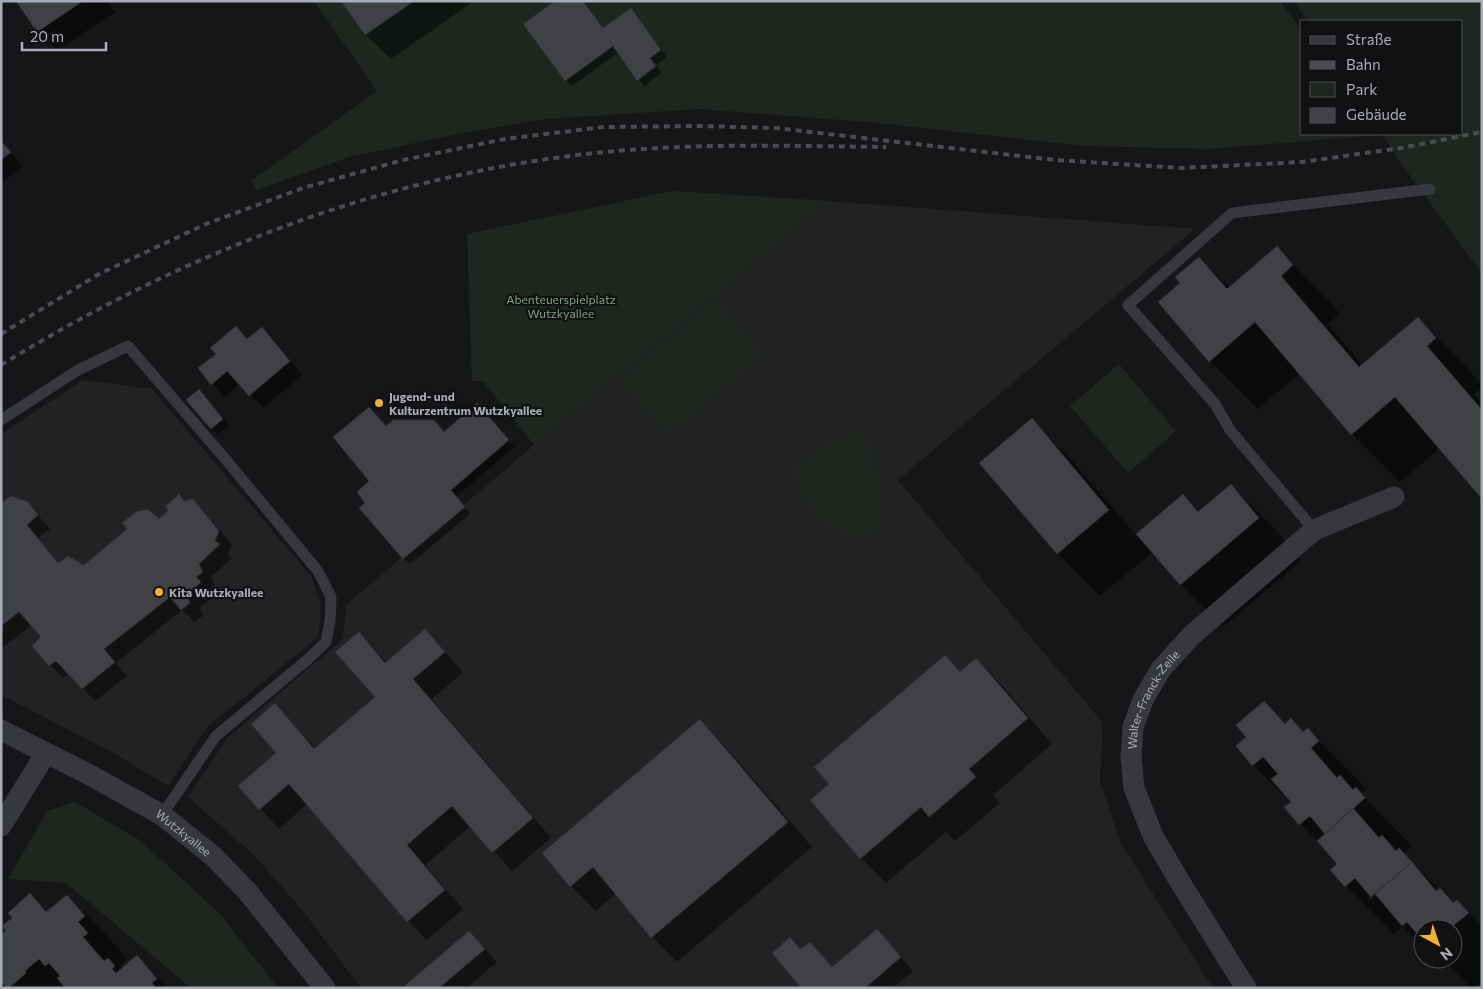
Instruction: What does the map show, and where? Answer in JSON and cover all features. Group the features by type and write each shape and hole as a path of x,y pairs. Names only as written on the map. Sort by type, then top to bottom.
{"street":[{"name":"Walter-Franck-Zeile","path":"1246,988 1184,890 1154,836 1134,788 1131,757 1133,727 1143,700 1162,669 1190,636 1314,530 1394,497"},
{"name":"Wutzkyallee","path":"1,730 88,774 162,815 213,856 247,891 325,988"},
{"path":"1,826 46,753"}],"lane":[{"path":"1314,530 1230,430 1215,404 1128,305 1232,213 1430,188"},
{"path":"1,420 78,370 128,346 318,571 331,597 330,622 326,642 216,736 162,815"}],"shaded area":[{"path":"829,201 1195,229 898,480 1103,723 1100,780 1120,842 1213,988 361,988 303,911 255,856 188,797 228,737 343,639 346,605 534,445"},
{"name":"Kita Wutzkyallee","path":"83,380 152,389 312,577 321,607 318,637 206,728 168,786 110,751 1,695 1,434"}],"green space":[{"path":"314,1 1280,1 1300,28 1300,135 1379,135 1208,149 1083,146 879,123 700,109 544,119 458,134 349,157 257,190 251,181 377,91"},
{"path":"1294,1 1482,1 1482,273 1402,165 1383,135 1463,135 1463,20 1306,20"},
{"name":"Abenteuerspielplatz Wutzkyallee","path":"672,191 829,201 534,445 483,381 472,381 467,234"},
{"path":"717,299 763,354 667,435 620,380"},
{"path":"1119,364 1176,431 1128,473 1070,406"},
{"path":"862,429 871,449 883,515 870,538 850,535 814,518 793,469 824,445"},
{"path":"75,802 141,841 220,914 278,988 191,988 66,883 8,879 47,811"}],"building":[{"path":"16,1 83,1 37,32"},
{"path":"341,1 414,1 365,35"},
{"path":"555,1 583,1 603,28 631,8 661,50 650,58 656,66 637,81 613,46 565,81 523,24"},
{"path":"1,141 11,152 1,160"},
{"path":"1277,246 1293,265 1281,276 1359,367 1418,317 1436,338 1427,346 1482,410 1482,499 1395,397 1351,435 1255,322 1209,362 1158,302 1180,283 1175,277 1199,257 1227,289"},
{"path":"236,326 247,339 262,327 290,361 249,396 227,371 211,385 198,368 216,354 210,348"},
{"path":"199,389 223,419 211,429 186,400"},
{"path":"477,403 509,440 451,490 465,507 403,559 359,508 365,503 357,492 369,481 333,437 369,407 386,426 393,420 434,420 444,432"},
{"path":"1032,418 1109,510 1057,554 979,463"},
{"path":"1231,484 1259,518 1180,585 1136,534 1183,494 1198,512"},
{"path":"179,494 184,501 193,499 219,531 215,541 220,544 199,564 203,572 196,577 201,582 187,595 190,603 181,610 170,597 104,649 115,662 82,689 56,661 49,666 32,646 41,637 19,612 1,626 1,503 11,496 28,502 38,515 27,525 58,563 68,556 84,565 127,529 122,523 136,512 148,509 159,519 168,511 166,506"},
{"path":"425,629 445,652 413,679 533,818 492,853 452,806 407,845 445,890 407,922 289,784 259,810 238,786 276,753 251,724 275,703 314,749 375,697 335,652 359,632 385,663"},
{"path":"945,655 960,672 976,658 1028,718 969,769 976,777 929,817 921,807 860,859 810,800 829,784 814,767"},
{"path":"1264,701 1285,724 1291,718 1303,732 1308,728 1319,741 1311,748 1337,778 1340,775 1353,790 1356,787 1365,798 1325,834 1310,816 1299,825 1284,807 1291,802 1271,779 1278,774 1263,757 1252,766 1236,746 1246,737 1236,725"},
{"path":"700,719 788,822 651,938 593,867 570,887 542,853"},
{"path":"1353,808 1379,838 1382,835 1396,851 1399,848 1412,862 1371,897 1355,878 1345,887 1330,870 1337,864 1317,841"},
{"path":"1412,862 1436,891 1440,888 1453,903 1457,900 1469,913 1462,919 1413,919 1413,929 1407,922 1402,926 1375,894"},
{"path":"30,893 46,912 67,895 85,916 78,922 88,933 83,937 104,961 108,958 115,966 112,969 116,973 137,955 157,979 152,983 156,988 65,988 57,978 60,976 49,963 45,966 39,959 25,971 26,973 7,988 1,981 1,934 6,931 2,926 12,918 8,913"},
{"path":"877,929 901,957 865,988 801,988 772,953 790,937 800,949 810,942 832,967"},
{"path":"469,931 485,949 439,988 402,988"}],"railway":[{"path":"1,334 99,274 206,224 303,188 403,160 505,139 603,127 703,126 775,128 1055,160 1182,168 1302,162 1401,148 1482,132"},
{"path":"1,365 134,291 203,259 274,230 347,205 420,184 495,168 609,152 728,146 886,147"}],"place":[{"name":"Jugend- und Kulturzentrum Wutzkyallee","path":"379,403"},
{"name":"Kita Wutzkyallee","path":"159,592"}]}
